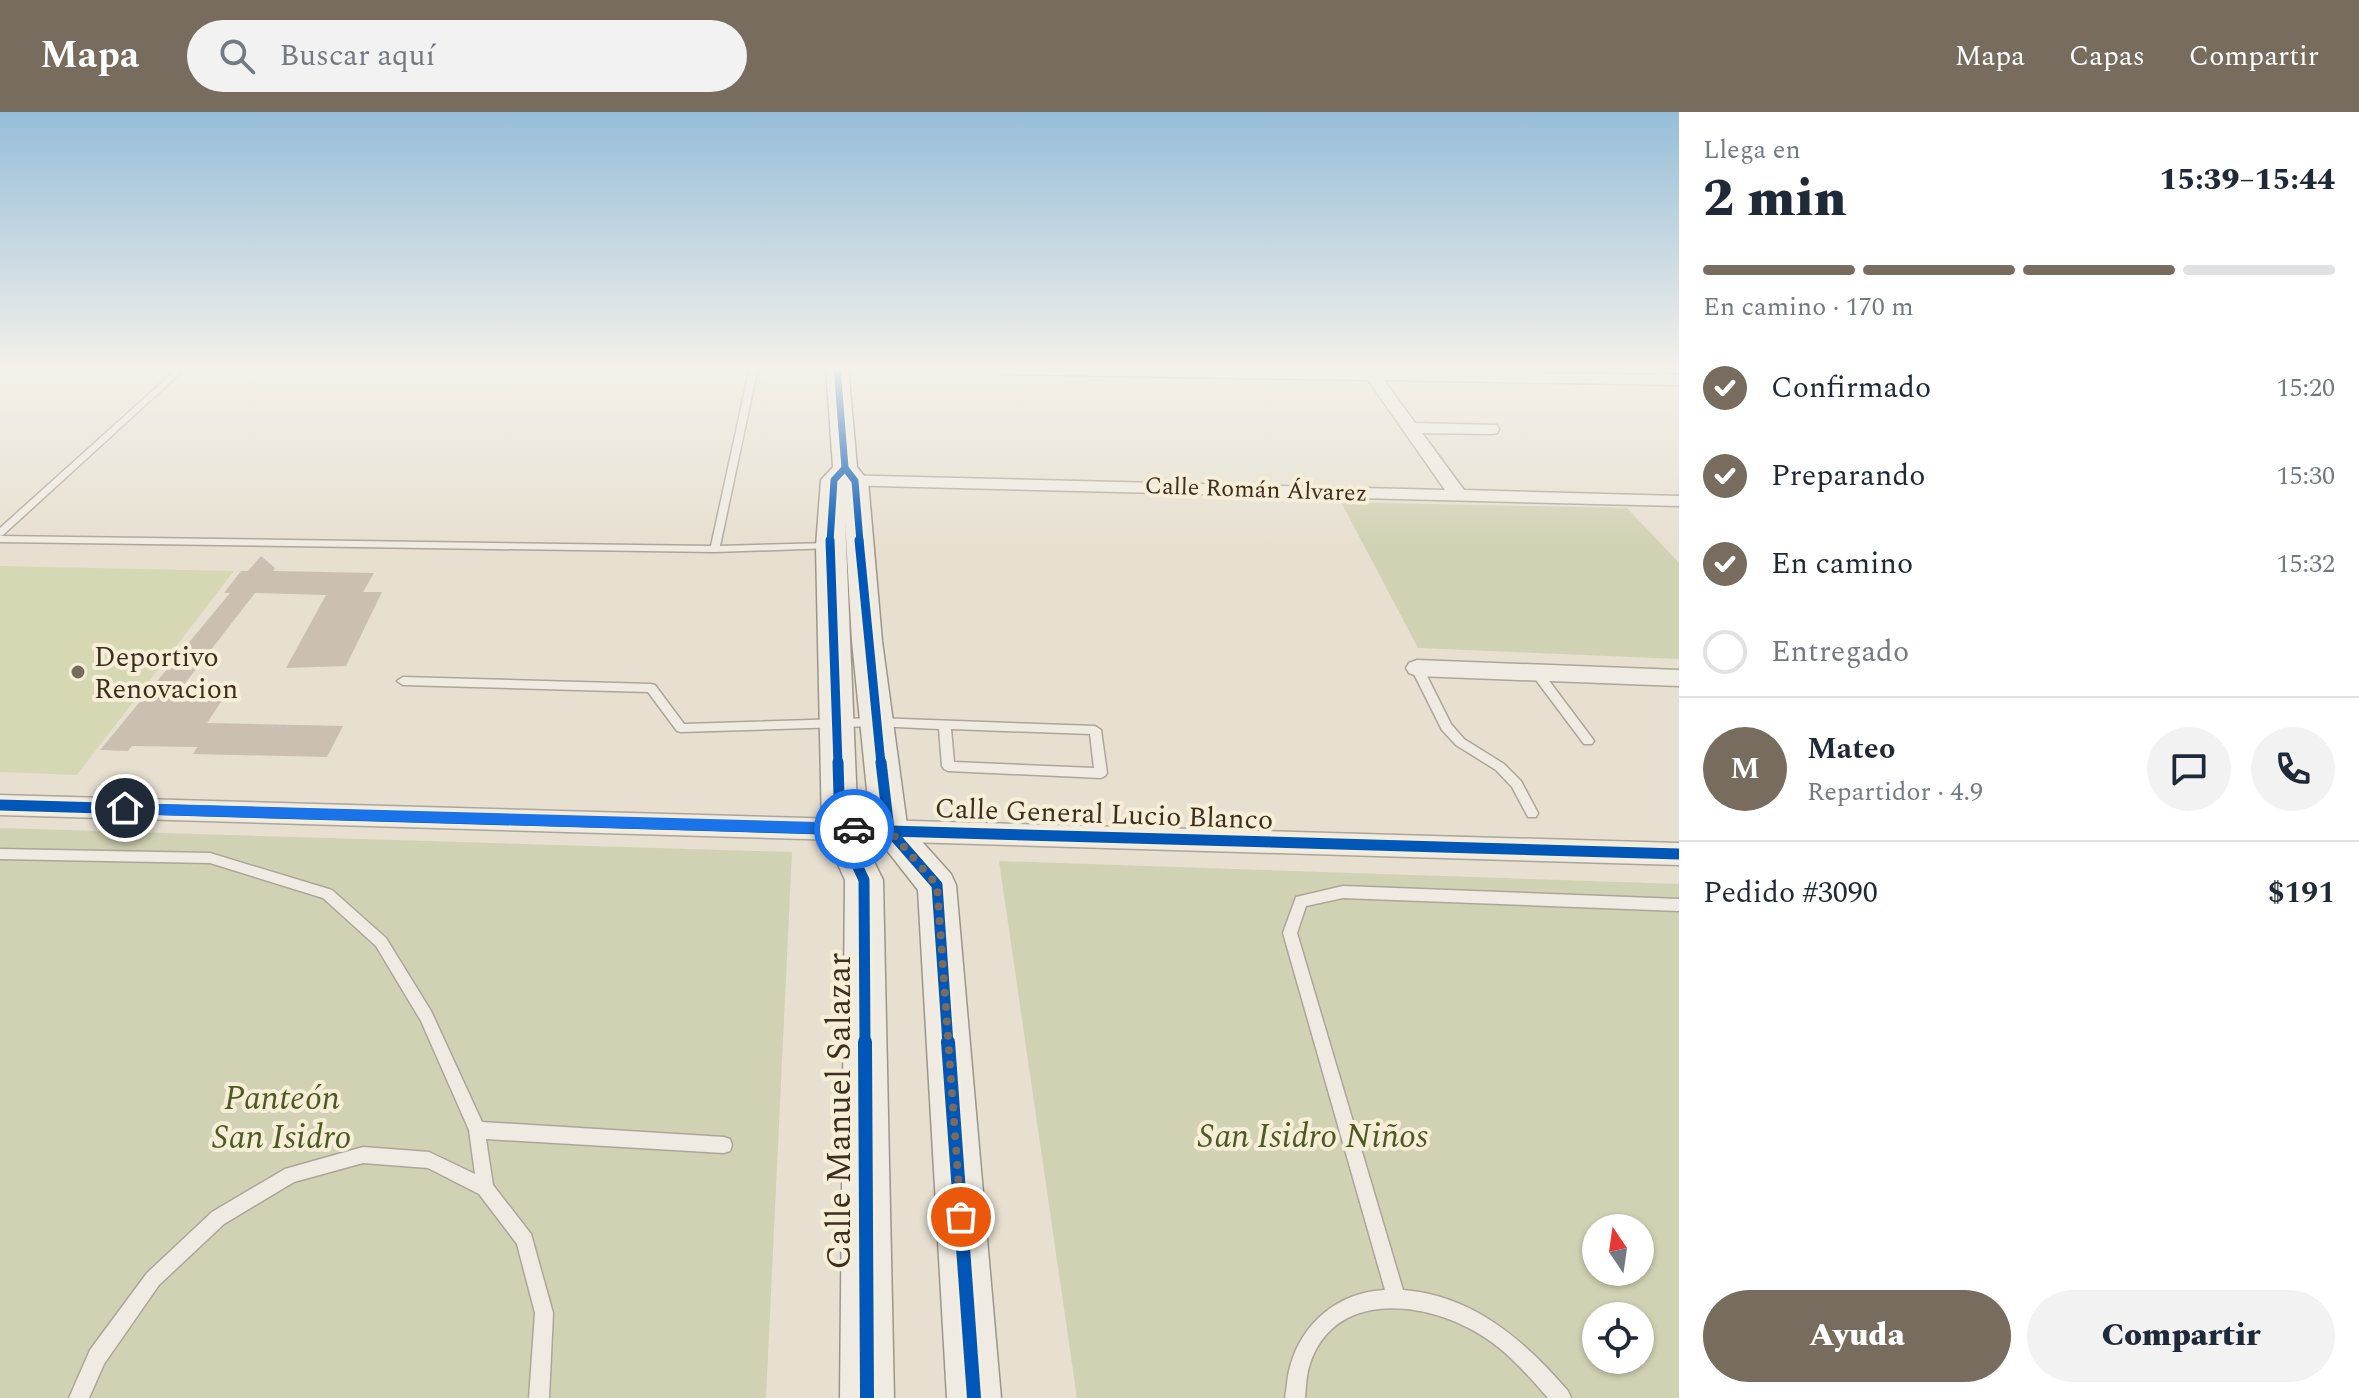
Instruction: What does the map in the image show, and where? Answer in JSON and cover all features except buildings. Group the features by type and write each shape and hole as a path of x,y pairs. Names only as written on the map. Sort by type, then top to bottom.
{"street":[{"path":"841,427 845,476 861,545 867,641 889,830 937,885 974,1398"},
{"path":"1410,428 1491,429"},
{"path":"1410,428 1458,495"},
{"path":"840,829 830,546 845,476"},
{"name":"Calle Román Álvarez","path":"845,476 1679,501"},
{"path":"833,642 867,641"},
{"path":"1417,668 1675,682"},
{"name":"Calle General Lucio Blanco","path":"0,805 1679,854"},
{"name":"Calle Manuel Salazar","path":"840,829 864,880 867,1398"}],"lane":[{"path":"0,536 118,427"},
{"path":"715,549 741,427"},
{"path":"0,536 715,549 861,545"},
{"path":"1417,668 1446,727 1460,742 1500,767 1517,784 1532,813"},
{"path":"1537,673 1588,741"},
{"path":"403,681 651,688 681,728 875,722 1095,730 1101,773 948,766 945,725"},
{"path":"0,854 210,858 327,894 381,942 426,1016 477,1130 485,1188"},
{"path":"1396,1296 1290,933 1301,901 1343,892 1679,905"},
{"path":"477,1130 724,1145"},
{"path":"79,1398 97,1357 153,1279 218,1218 291,1175 363,1155 429,1160 485,1188 525,1240 544,1313 539,1398"},
{"path":"1295,1398 1301,1361 1322,1325 1355,1302 1396,1296 1441,1305 1487,1328 1532,1364 1561,1398"}],"path":[{"path":"264,727 289,727"}],"green space":[{"path":"1341,502 1627,508 1679,563 1679,659 1418,648"},
{"name":"Deportivo Renovacion","path":"0,566 234,571 77,775 0,772"},
{"name":"Panteón San Isidro","path":"0,828 792,852 766,1398 0,1398"},
{"name":"San Isidro Niños","path":"999,861 1679,884 1679,1398 1077,1398"}],"cycle path":[{"path":"842,427 845,468 855,481 867,641 889,830"},
{"path":"845,468 834,480 830,546 840,829 864,880 867,1398"},
{"path":"0,805 1679,854"},
{"path":"889,830 937,885 974,1398"}],"way so far":[{"path":"854,829 889,830 937,885 961,1217"}],"place":[{"name":"Deportivo Renovacion","path":"78,672"}],"route":[{"path":"125,808 854,829"}]}
